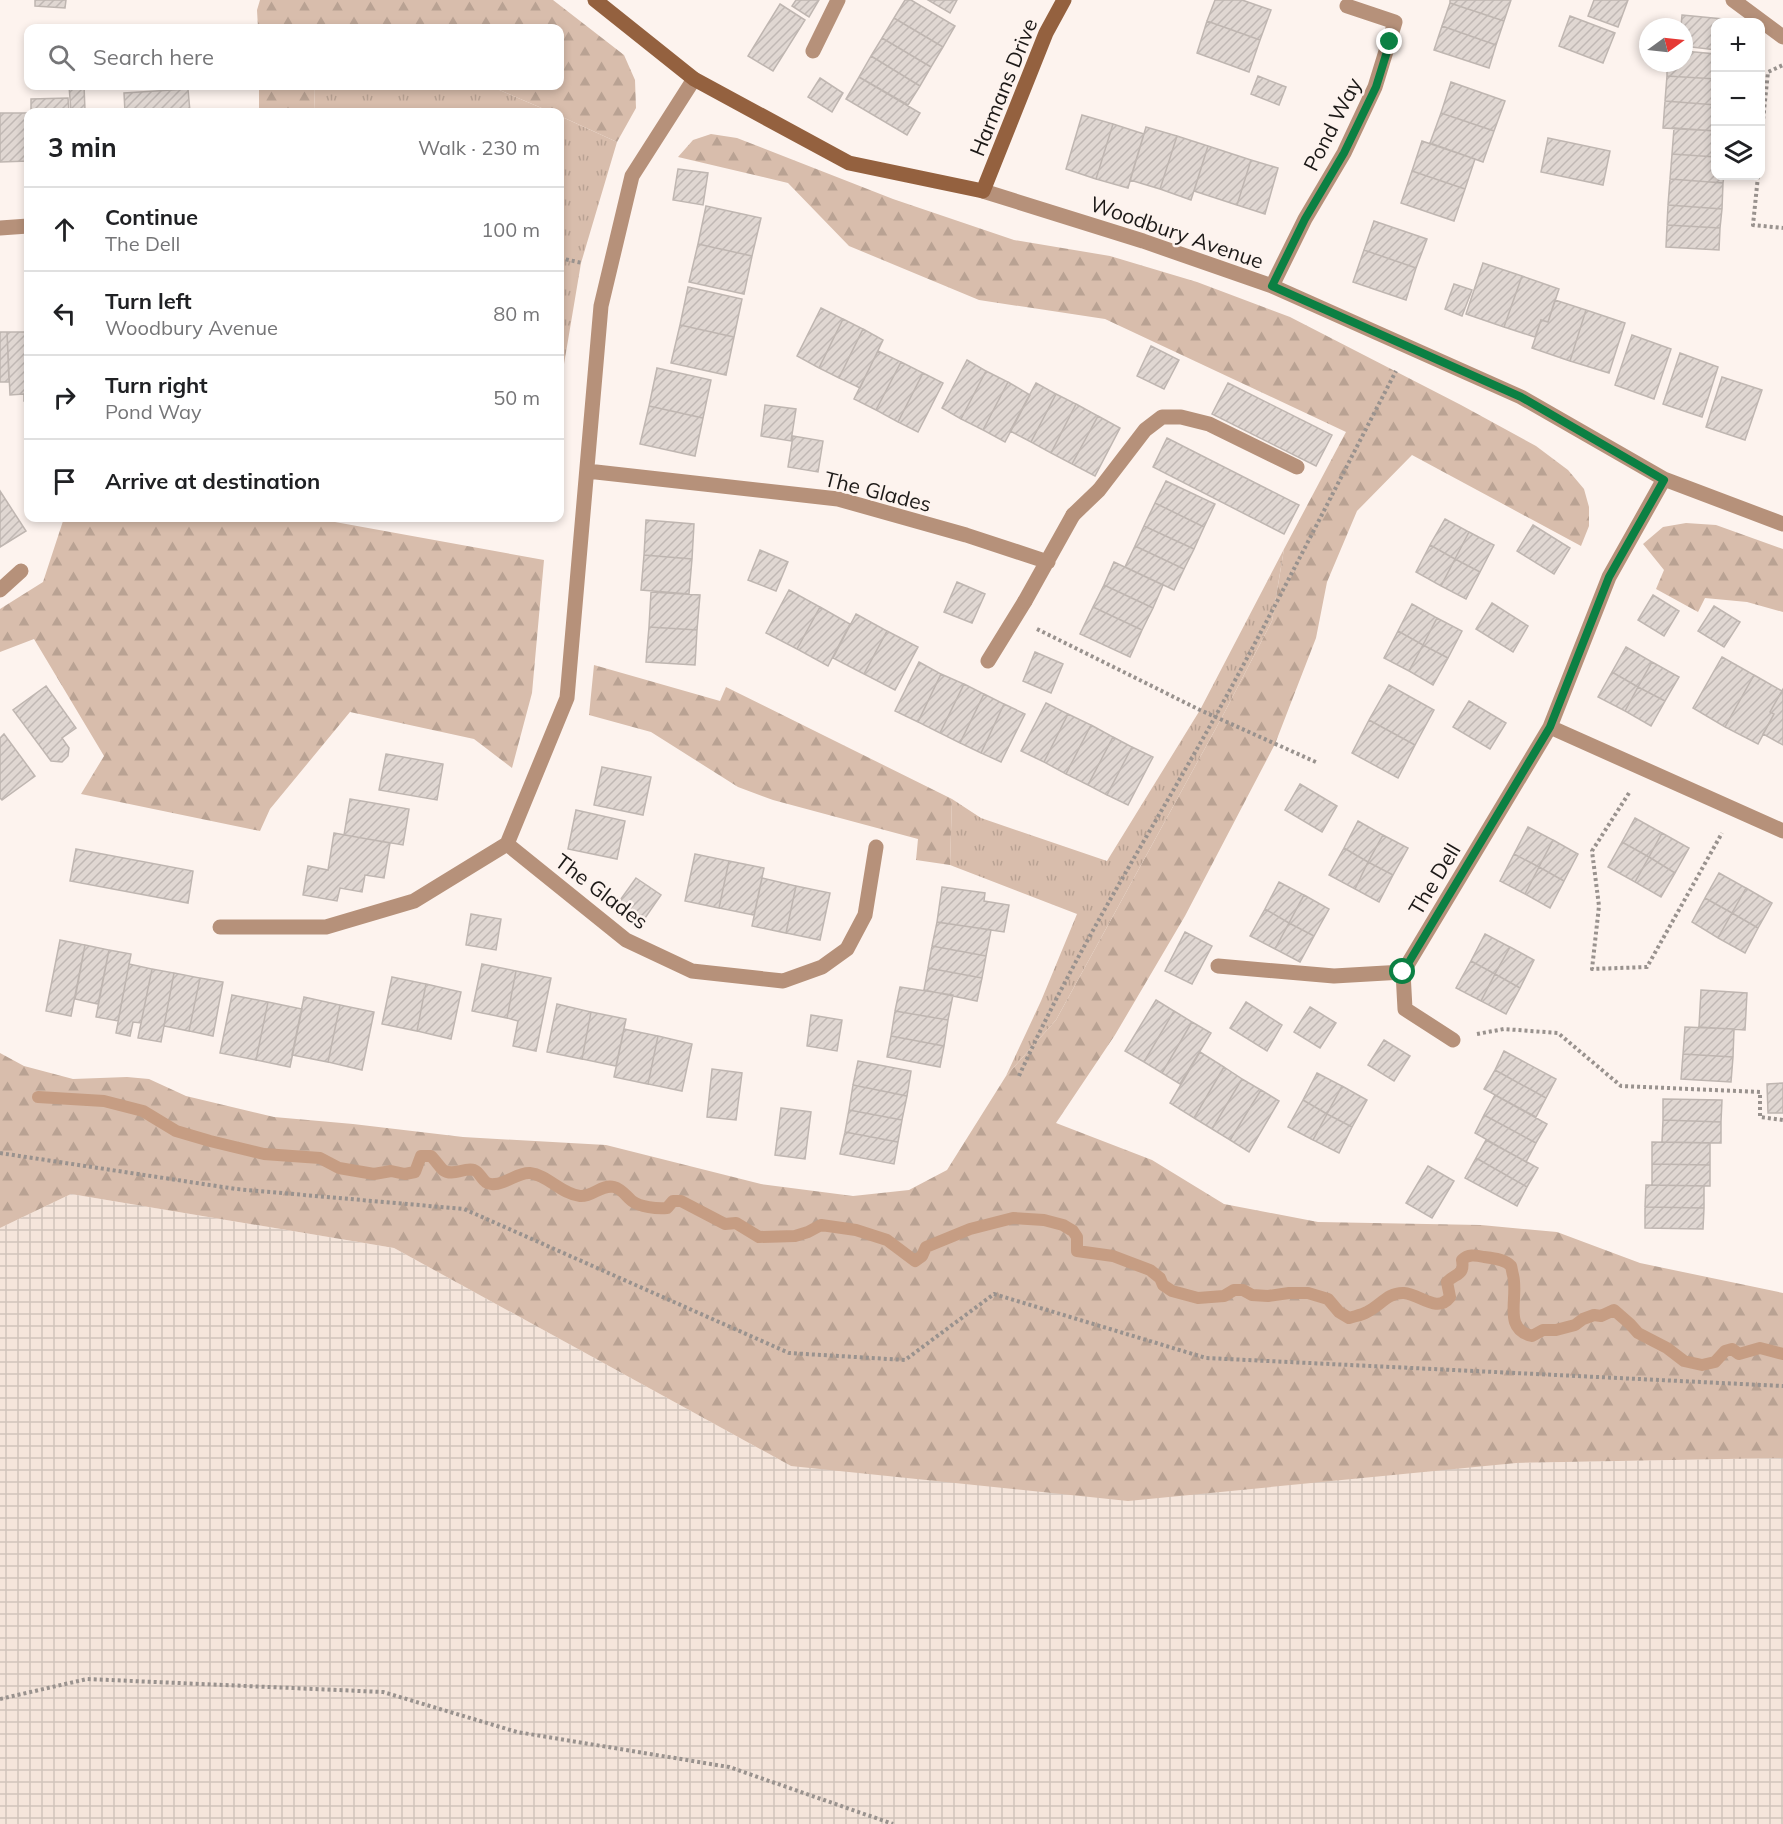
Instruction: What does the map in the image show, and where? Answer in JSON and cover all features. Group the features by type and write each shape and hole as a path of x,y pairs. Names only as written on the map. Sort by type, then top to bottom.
{"street":[{"name":"Woodbury Avenue","path":"595,0 694,79 849,163 983,191 1143,241 1272,286 1521,397 1664,480 1783,524"},
{"path":"813,51 838,0"},
{"name":"Harmans Drive","path":"983,191 1046,33 1064,0"},
{"path":"1733,0 1783,37"},
{"name":"Pond Way","path":"1272,286 1305,219 1344,153 1376,87 1390,42 1395,22 1347,6"},
{"path":"220,927 326,927 414,901 507,843 567,698 601,306 632,176 694,79"},
{"path":"0,228 24,226"},
{"path":"988,661 1048,562 1073,515 1099,490 1145,430 1162,417 1181,417 1209,424 1297,467"},
{"name":"The Glades","path":"586,471 838,499 966,535 1048,562"},
{"name":"The Dell","path":"1403,972 1550,727 1609,577 1664,480"},
{"path":"0,590 21,571"},
{"path":"1550,727 1783,831"},
{"name":"The Glades","path":"507,843 626,940 692,971 783,981 822,967 847,949 865,915 876,847"},
{"path":"1218,966 1334,976 1403,972 1405,1010 1453,1040"}],"path":[{"path":"1763,126 1768,72 1783,65"},
{"path":"1758,180 1753,225 1783,228"},
{"path":"1019,1076 1048,1012 1104,907 1215,716 1408,348"},
{"path":"1015,618 1215,716 1318,763"},
{"path":"1645,769 1592,851 1599,906 1592,969 1647,967 1736,809"},
{"path":"1453,1040 1504,1029 1558,1033 1621,1086 1761,1092 1760,1117 1783,1120"},
{"path":"0,1153 236,1189 464,1209 789,1353 905,1360 994,1294 1206,1358 1783,1386"},
{"path":"0,1699 87,1679 383,1692 517,1732 729,1767 893,1824"}],"shaded area":[{"path":"71,1194 394,1248 791,1466 1516,1463 1783,1458 1783,1824 0,1824 0,1228"}],"green space":[{"path":"260,0 553,0 624,55 635,80 636,108 617,142 564,118 564,108 542,108 499,90 564,90 564,24 258,24 257,10"},
{"path":"259,90 315,90 314,108 259,108"},
{"path":"315,90 499,90 542,108 314,108"},
{"path":"564,118 617,142 581,263 564,364"},
{"path":"711,134 737,138 893,199 1014,240 1110,256 1197,282 1290,317 1536,446 1568,470 1584,489 1589,507 1589,526 1581,546 1412,455 1357,511 1327,582 1316,638 1275,744 1185,916 1115,1035 1056,1123 1152,1160 1224,1204 1318,1222 1481,1225 1557,1232 1640,1263 1783,1293 1783,1458 1516,1463 1128,1501 791,1466 394,1248 71,1194 0,1228 0,1053 24,1066 73,1079 127,1077 149,1079 186,1096 274,1117 463,1137 606,1145 761,1184 853,1196 909,1190 947,1170 1006,1076 1056,1020 1221,719 1272,621 1284,549 1346,432 1105,319 979,300 849,246 788,183 678,157 693,140"},
{"path":"63,522 335,522 544,560 532,693 512,768 474,739 350,712 270,809 260,831 81,794 104,756 34,639 0,652 0,609 43,582"},
{"path":"1686,523 1716,525 1783,549 1783,612 1747,602 1705,598 1698,612 1656,589 1664,570 1643,544 1663,527"},
{"path":"1284,549 1272,621 1221,719 1056,1020 1006,1076 1041,1001 1077,914 950,865 952,799 981,818 1107,861 1200,710"},
{"path":"594,665 720,701 726,687 952,799 950,865 916,860 918,839 773,800 738,787 651,732 589,715"}],"building":[{"path":"35,0 66,0 65,8 35,6"},
{"path":"796,0 819,0 809,17 792,6"},
{"path":"905,0 911,0 955,26 943,47 894,18"},
{"path":"928,0 957,0 950,13"},
{"path":"1215,0 1242,0 1271,10 1260,40 1207,21"},
{"path":"1450,0 1511,0 1504,21 1450,3"},
{"path":"1594,0 1628,0 1618,27 1588,16"},
{"path":"1450,3 1504,21 1496,45 1442,26"},
{"path":"780,4 805,20 773,71 748,56"},
{"path":"1682,15 1713,18 1711,18 1711,49 1693,47 1693,18 1682,18"},
{"path":"1570,16 1615,33 1603,63 1559,46"},
{"path":"894,18 943,47 931,67 882,38"},
{"path":"1207,21 1260,40 1249,72 1197,53"},
{"path":"1442,26 1496,45 1489,68 1434,50"},
{"path":"882,38 931,67 920,86 871,56"},
{"path":"1693,52 1711,54 1711,79 1667,76 1667,72 1693,72"},
{"path":"871,56 920,86 908,105 859,77"},
{"path":"1258,76 1286,87 1279,105 1251,94"},
{"path":"1667,76 1711,79 1711,105 1665,101"},
{"path":"859,77 920,113 907,135 846,99"},
{"path":"820,78 843,93 832,112 808,97"},
{"path":"1451,82 1505,101 1494,131 1441,113"},
{"path":"69,90 84,90 85,108 71,108"},
{"path":"188,90 190,108 125,108 124,93"},
{"path":"68,98 69,108 31,108 31,99"},
{"path":"1665,101 1711,105 1711,131 1663,128"},
{"path":"0,113 24,113 24,161 0,162"},
{"path":"1441,113 1494,131 1483,162 1430,143"},
{"path":"1082,115 1113,124 1096,179 1066,169"},
{"path":"1113,124 1144,134 1128,188 1096,179"},
{"path":"1146,127 1177,136 1160,189 1130,180"},
{"path":"1674,128 1711,131 1711,157 1672,154"},
{"path":"1177,136 1208,146 1191,200 1160,189"},
{"path":"1548,138 1610,151 1603,185 1541,172"},
{"path":"1422,141 1475,159 1465,189 1412,171"},
{"path":"1208,146 1251,160 1237,205 1194,191"},
{"path":"1672,154 1711,157 1711,180 1723,180 1723,183 1670,179"},
{"path":"1251,160 1278,168 1265,214 1237,205"},
{"path":"678,169 708,173 703,205 673,200"},
{"path":"1412,171 1465,189 1454,221 1401,203"},
{"path":"1670,179 1723,183 1722,209 1668,205"},
{"path":"1668,205 1722,209 1720,228 1667,225"},
{"path":"706,206 761,218 752,256 698,244"},
{"path":"1374,221 1427,239 1416,268 1364,250"},
{"path":"1667,225 1720,228 1719,250 1666,247"},
{"path":"698,244 752,256 744,294 689,282"},
{"path":"1364,250 1416,268 1406,300 1353,282"},
{"path":"1483,263 1522,276 1504,327 1466,314"},
{"path":"1522,276 1559,289 1548,322 1541,320 1535,337 1504,327"},
{"path":"1454,284 1472,290 1462,316 1445,309"},
{"path":"688,287 742,299 734,337 680,325"},
{"path":"1555,300 1586,310 1570,361 1532,348 1541,320 1548,322"},
{"path":"821,308 843,319 819,368 797,356"},
{"path":"1586,310 1625,323 1609,373 1570,361"},
{"path":"843,319 863,329 839,378 819,368"},
{"path":"680,325 734,337 726,375 671,363"},
{"path":"863,329 883,340 860,388 839,378"},
{"path":"0,332 7,332 9,382 0,382"},
{"path":"7,332 24,332 24,394 10,395"},
{"path":"1632,335 1671,349 1654,399 1615,385"},
{"path":"1151,346 1179,360 1164,389 1137,376"},
{"path":"878,351 901,362 876,410 854,399"},
{"path":"1680,353 1718,367 1702,417 1663,404"},
{"path":"967,360 986,371 961,419 942,408"},
{"path":"901,362 923,373 898,422 876,410"},
{"path":"657,368 711,380 703,418 649,406"},
{"path":"986,371 1008,382 983,430 961,419"},
{"path":"923,373 943,383 918,432 898,422"},
{"path":"1722,377 1762,390 1745,440 1706,427"},
{"path":"1008,382 1030,395 1005,442 983,430"},
{"path":"1036,383 1056,394 1031,442 1010,431"},
{"path":"1228,383 1332,435 1316,466 1212,414"},
{"path":"1056,394 1076,404 1051,453 1031,442"},
{"path":"1076,404 1098,416 1072,464 1051,453"},
{"path":"765,405 796,409 791,441 761,436"},
{"path":"649,406 703,418 695,456 640,444"},
{"path":"1098,416 1120,428 1095,476 1072,464"},
{"path":"793,436 823,441 818,472 788,467"},
{"path":"1167,438 1299,505 1284,534 1153,467"},
{"path":"1166,481 1215,504 1204,527 1155,503"},
{"path":"0,491 26,531 0,547"},
{"path":"1155,503 1204,527 1194,549 1144,526"},
{"path":"1445,519 1469,532 1455,559 1430,545"},
{"path":"646,520 694,524 692,559 644,555"},
{"path":"1533,525 1570,548 1554,574 1517,551"},
{"path":"1144,526 1194,549 1184,569 1135,546"},
{"path":"1469,532 1494,545 1480,572 1455,559"},
{"path":"1430,545 1455,559 1441,586 1416,572"},
{"path":"1135,546 1184,569 1174,590 1125,567"},
{"path":"760,550 788,562 776,591 748,580"},
{"path":"644,555 692,559 689,594 641,590"},
{"path":"1455,559 1480,572 1466,599 1441,586"},
{"path":"1114,562 1163,585 1153,608 1104,585"},
{"path":"957,582 985,594 972,623 944,612"},
{"path":"1104,585 1153,608 1142,630 1093,607"},
{"path":"789,590 820,607 797,649 766,633"},
{"path":"651,592 700,595 697,630 649,627"},
{"path":"1653,595 1679,611 1664,636 1638,620"},
{"path":"1492,603 1528,626 1513,652 1476,629"},
{"path":"1412,604 1437,618 1423,645 1398,631"},
{"path":"1714,606 1740,622 1724,647 1698,631"},
{"path":"820,607 850,624 828,666 797,649"},
{"path":"1093,607 1142,630 1130,657 1080,634"},
{"path":"856,614 887,631 864,674 833,658"},
{"path":"1437,618 1462,631 1448,658 1423,645"},
{"path":"649,627 697,630 695,665 646,662"},
{"path":"887,631 918,647 895,690 864,674"},
{"path":"1398,631 1423,645 1409,671 1384,658"},
{"path":"1423,645 1448,658 1433,685 1409,671"},
{"path":"1626,647 1652,662 1638,687 1612,672"},
{"path":"1035,652 1063,664 1051,693 1023,681"},
{"path":"1722,657 1754,675 1725,727 1693,708"},
{"path":"919,662 941,674 918,722 895,711"},
{"path":"1652,662 1679,677 1665,701 1638,687"},
{"path":"1612,672 1638,687 1625,711 1598,697"},
{"path":"941,674 964,684 940,733 918,722"},
{"path":"1754,675 1782,691 1770,712 1774,714 1758,744 1725,727"},
{"path":"964,684 984,694 960,743 940,733"},
{"path":"1389,685 1434,710 1415,745 1369,720"},
{"path":"46,686 76,728 62,738 69,748 68,756 62,762 51,761 13,710"},
{"path":"1638,687 1665,701 1651,726 1625,711"},
{"path":"1783,689 1783,745 1763,734 1774,714 1770,712"},
{"path":"984,694 1004,704 981,753 960,743"},
{"path":"1469,701 1506,723 1490,749 1453,727"},
{"path":"1046,703 1068,714 1044,762 1021,751"},
{"path":"1004,704 1025,714 1001,762 981,753"},
{"path":"1068,714 1091,725 1066,774 1044,762"},
{"path":"1369,720 1415,745 1398,778 1352,753"},
{"path":"1091,725 1113,737 1088,785 1066,774"},
{"path":"4,734 35,776 2,800 0,798 0,738"},
{"path":"1113,737 1132,747 1107,795 1088,785"},
{"path":"1132,747 1153,757 1128,805 1107,795"},
{"path":"386,754 443,764 437,800 379,790"},
{"path":"602,767 651,777 643,815 594,805"},
{"path":"1300,784 1337,806 1322,832 1285,810"},
{"path":"350,799 409,809 403,845 344,835"},
{"path":"576,810 625,821 617,859 568,849"},
{"path":"1635,818 1662,833 1649,857 1622,842"},
{"path":"1358,821 1383,835 1368,862 1344,848"},
{"path":"1528,827 1553,840 1539,867 1514,854"},
{"path":"334,833 390,843 384,878 365,875 362,892 340,888 337,901 303,895 308,866 328,870"},
{"path":"1662,833 1689,848 1675,873 1649,857"},
{"path":"1383,835 1408,848 1393,875 1368,862"},
{"path":"1553,840 1578,854 1564,881 1539,867"},
{"path":"1622,842 1649,857 1635,882 1608,867"},
{"path":"1344,848 1368,862 1355,889 1329,875"},
{"path":"76,849 193,871 188,903 70,881"},
{"path":"695,854 729,861 719,908 685,901"},
{"path":"1514,854 1539,867 1525,894 1500,881"},
{"path":"1649,857 1675,873 1661,897 1635,882"},
{"path":"729,861 764,868 754,915 719,908"},
{"path":"1368,862 1393,875 1379,902 1355,889"},
{"path":"1539,867 1564,881 1550,908 1525,894"},
{"path":"1719,873 1746,888 1732,913 1705,898"},
{"path":"636,878 661,895 643,921 618,903"},
{"path":"762,878 796,886 786,933 752,926"},
{"path":"1279,882 1304,895 1289,923 1265,909"},
{"path":"796,886 830,893 820,940 786,933"},
{"path":"942,887 985,893 984,901 1009,905 1004,932 937,922"},
{"path":"1746,888 1772,903 1758,928 1732,913"},
{"path":"1304,895 1329,909 1314,936 1289,923"},
{"path":"1705,898 1732,913 1718,938 1692,922"},
{"path":"1265,909 1289,923 1275,949 1250,936"},
{"path":"1732,913 1758,928 1745,953 1718,938"},
{"path":"471,914 501,919 496,950 466,945"},
{"path":"937,922 991,930 986,956 932,946"},
{"path":"1289,923 1314,936 1300,962 1275,949"},
{"path":"1185,932 1212,946 1192,984 1165,971"},
{"path":"1485,934 1510,947 1495,974 1471,961"},
{"path":"60,940 85,945 71,1016 46,1011"},
{"path":"85,945 109,950 98,1004 75,999"},
{"path":"932,946 986,956 982,978 928,968"},
{"path":"1510,947 1534,960 1520,988 1495,974"},
{"path":"109,950 131,954 118,1021 96,1017"},
{"path":"1471,961 1495,974 1481,1001 1456,988"},
{"path":"129,964 152,969 141,1023 133,1022 130,1036 116,1033"},
{"path":"482,964 516,971 507,1018 472,1011"},
{"path":"928,968 982,978 977,1001 924,990"},
{"path":"152,969 174,973 161,1042 138,1038"},
{"path":"516,971 551,978 536,1051 513,1046 518,1021 507,1018"},
{"path":"174,973 200,978 189,1031 164,1026"},
{"path":"1495,974 1520,988 1506,1014 1481,1001"},
{"path":"392,977 426,984 417,1031 382,1024"},
{"path":"200,978 223,982 213,1036 189,1031"},
{"path":"426,984 461,992 451,1039 417,1031"},
{"path":"900,987 953,995 948,1020 895,1011"},
{"path":"1701,990 1747,993 1745,1030 1699,1027"},
{"path":"232,995 268,1002 256,1060 220,1053"},
{"path":"304,997 340,1005 328,1062 292,1055"},
{"path":"1156,1000 1174,1011 1144,1062 1125,1051"},
{"path":"268,1002 302,1009 290,1067 256,1060"},
{"path":"1246,1002 1282,1025 1267,1051 1230,1028"},
{"path":"557,1004 591,1012 582,1059 547,1052"},
{"path":"340,1005 374,1012 362,1070 328,1062"},
{"path":"1310,1007 1336,1023 1320,1048 1294,1032"},
{"path":"895,1011 948,1020 944,1046 891,1036"},
{"path":"1174,1011 1192,1022 1162,1073 1144,1062"},
{"path":"591,1012 626,1019 616,1066 582,1059"},
{"path":"811,1015 842,1020 837,1051 807,1046"},
{"path":"1192,1022 1211,1033 1180,1084 1162,1073"},
{"path":"1685,1027 1734,1029 1733,1057 1683,1054"},
{"path":"624,1029 658,1036 648,1084 614,1077"},
{"path":"658,1036 692,1044 682,1091 648,1084"},
{"path":"891,1036 944,1046 940,1067 887,1057"},
{"path":"1384,1040 1410,1056 1394,1081 1368,1065"},
{"path":"1504,1051 1556,1079 1546,1098 1495,1070"},
{"path":"1200,1052 1224,1067 1194,1118 1170,1103"},
{"path":"1683,1054 1733,1057 1731,1082 1681,1079"},
{"path":"858,1061 911,1071 907,1096 853,1085"},
{"path":"1224,1067 1242,1079 1212,1129 1194,1118"},
{"path":"712,1069 742,1073 736,1120 707,1117"},
{"path":"1495,1070 1546,1098 1536,1117 1484,1089"},
{"path":"1317,1073 1342,1086 1327,1114 1303,1100"},
{"path":"1242,1079 1261,1090 1230,1140 1212,1129"},
{"path":"1783,1083 1783,1113 1768,1113 1767,1084"},
{"path":"853,1085 907,1096 902,1120 849,1110"},
{"path":"1342,1086 1367,1100 1352,1127 1327,1114"},
{"path":"1261,1090 1279,1101 1249,1152 1230,1140"},
{"path":"1495,1095 1547,1124 1536,1143 1484,1115"},
{"path":"1663,1099 1722,1100 1721,1122 1663,1120"},
{"path":"1303,1100 1327,1114 1313,1140 1288,1127"},
{"path":"781,1108 811,1112 805,1159 775,1155"},
{"path":"849,1110 902,1120 898,1142 845,1132"},
{"path":"1327,1114 1352,1127 1339,1153 1313,1140"},
{"path":"1484,1115 1536,1143 1526,1162 1475,1133"},
{"path":"1663,1120 1721,1122 1721,1143 1662,1142"},
{"path":"845,1132 898,1142 894,1164 840,1154"},
{"path":"1486,1140 1538,1168 1527,1187 1476,1158"},
{"path":"1652,1142 1710,1143 1710,1165 1652,1164"},
{"path":"1476,1158 1527,1187 1517,1206 1465,1178"},
{"path":"1652,1164 1710,1165 1710,1186 1652,1185"},
{"path":"1428,1166 1454,1181 1432,1218 1406,1203"},
{"path":"1646,1185 1704,1186 1704,1208 1645,1207"},
{"path":"1645,1207 1704,1208 1703,1229 1645,1228"}],"waterway":[{"path":"38,1097 104,1101 143,1111 176,1131 210,1141 264,1154 320,1158 339,1168 374,1174 391,1171 405,1174 415,1172 421,1156 431,1156 447,1172 474,1170 491,1184 530,1173 543,1177 573,1195 585,1196 605,1187 614,1187 639,1205 667,1208 673,1201 681,1201 725,1224 736,1223 759,1237 795,1236 821,1225 856,1230 887,1240 915,1261 922,1256 926,1247 970,1229 1013,1218 1044,1220 1063,1225 1073,1231 1077,1237 1077,1251 1113,1256 1150,1270 1160,1278 1163,1285 1172,1291 1198,1298 1224,1296 1234,1290 1268,1296 1308,1293 1328,1299 1339,1312 1349,1318 1365,1313 1398,1293 1410,1294 1428,1302 1440,1304 1445,1302 1450,1297 1447,1282 1461,1272 1464,1258 1469,1256 1494,1258 1511,1266 1514,1284 1514,1320 1517,1327 1532,1336 1543,1330 1556,1330 1575,1325 1583,1319 1594,1315 1601,1316 1614,1310 1638,1333 1667,1348 1684,1361 1702,1365 1715,1362 1725,1351 1732,1349 1739,1354 1760,1348 1783,1354"}],"route":[{"path":"1390,42 1376,87 1344,153 1305,219 1272,286 1521,397 1664,480 1609,577 1550,727 1403,972"}]}
